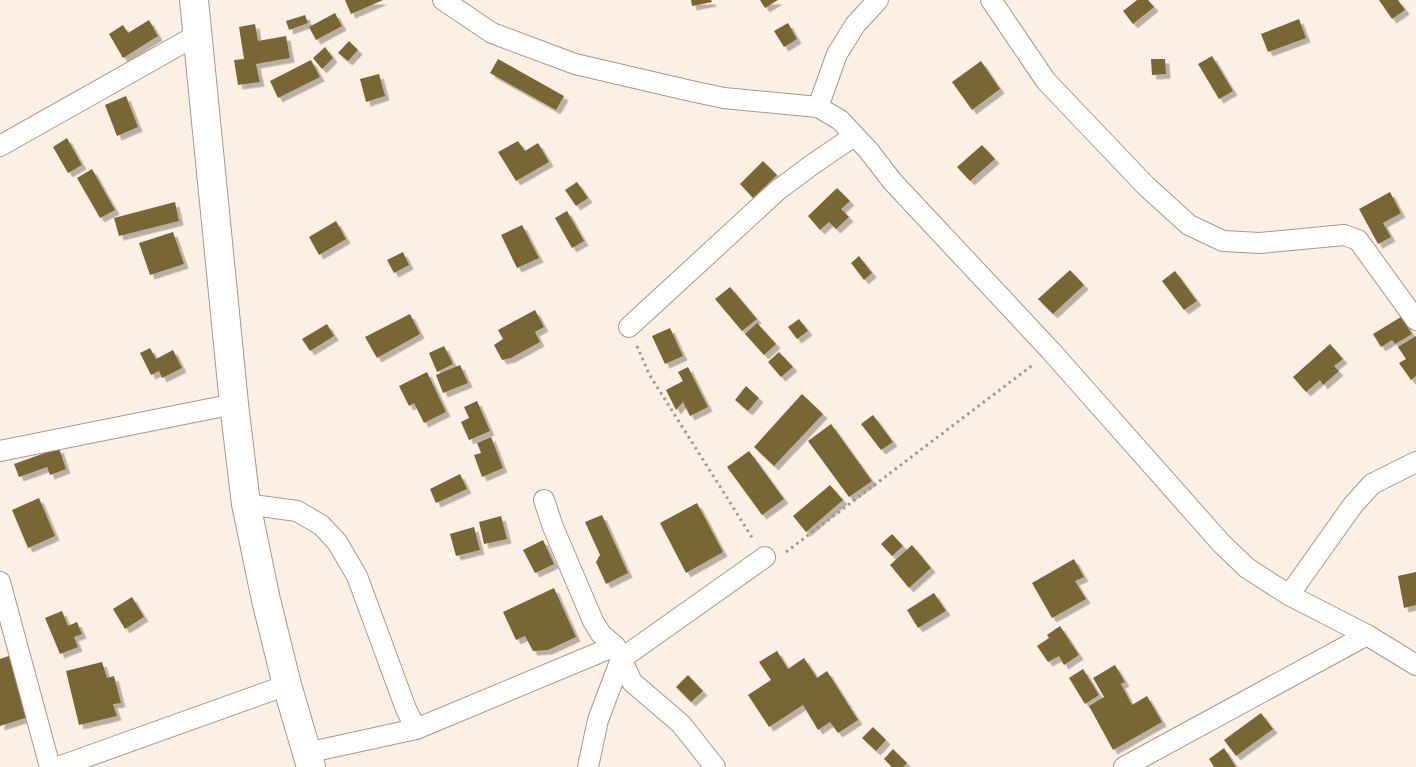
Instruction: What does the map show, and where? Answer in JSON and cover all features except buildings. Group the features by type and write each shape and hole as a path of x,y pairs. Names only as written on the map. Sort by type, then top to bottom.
{"street":[{"path":"194,0 234,404 246,504 266,600 308,760 416,729 618,652 765,557"},
{"path":"444,0 492,34 575,64 724,98 818,106 840,120 869,151 892,181 1051,350 1221,544 1247,568 1289,595 1367,635 1416,665"},
{"path":"818,106 837,54 855,25 878,0"},
{"path":"991,0 1046,82 1146,186 1189,225 1223,241 1260,243 1344,235 1358,240 1416,320"},
{"path":"0,146 197,35"},
{"path":"629,327 778,190 854,136"},
{"path":"0,451 234,404"},
{"path":"1289,595 1353,504 1372,484 1416,462"},
{"path":"544,500 553,528 593,621 601,634 618,652 632,682 681,724 715,767"},
{"path":"246,504 297,511 321,525 337,542 357,576 406,709 416,729"},
{"path":"0,582 50,767"},
{"path":"1124,767 1367,635"},
{"path":"588,767 598,720 618,652"},
{"path":"58,767 287,685"}],"path":[{"path":"629,327 648,374 765,557 782,555 1051,350"}]}
